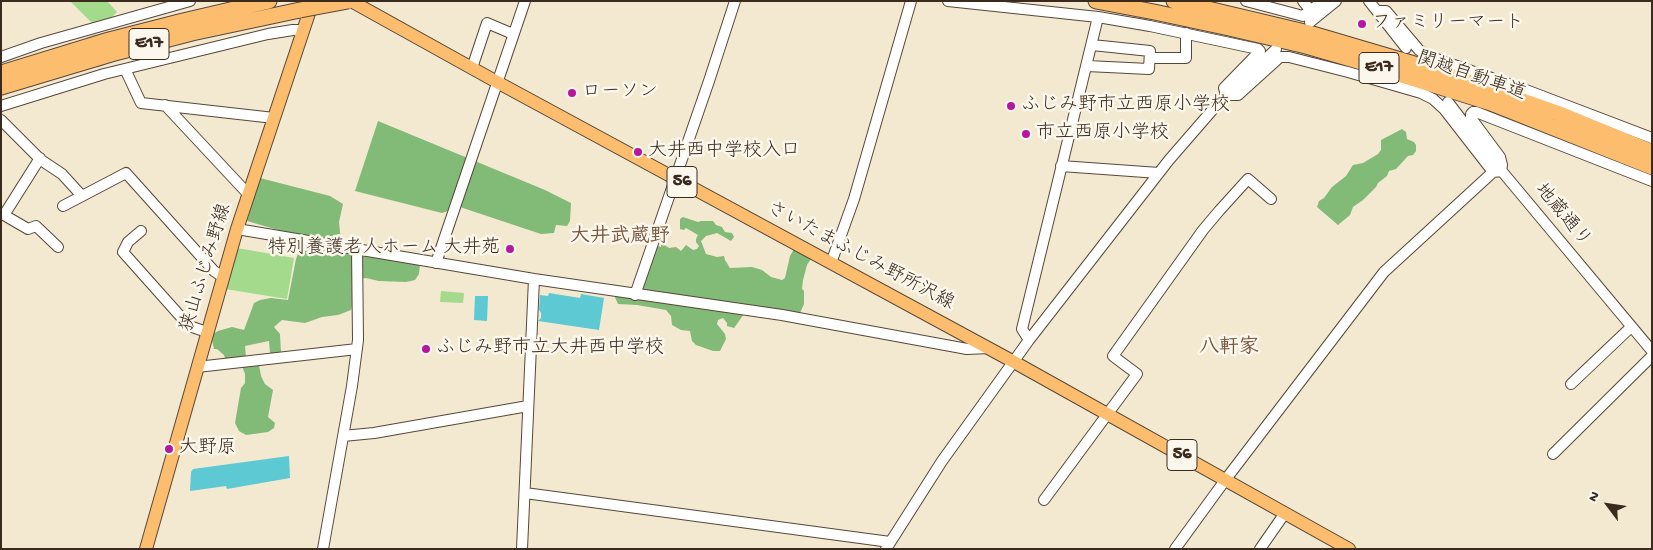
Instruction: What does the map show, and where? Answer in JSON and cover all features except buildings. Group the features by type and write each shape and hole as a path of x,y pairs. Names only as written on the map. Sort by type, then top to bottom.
{"highway":[{"name":"E17","path":"1,73 109,40 269,1"},
{"name":"E17","path":"1,88 111,54 192,33 350,1"},
{"name":"関越自動車道","path":"1096,1 1229,28 1306,46 1358,61 1491,104 1652,167"},
{"name":"関越自動車道","path":"1174,1 1309,33 1431,69 1496,91 1652,150"}],"main road":[{"name":"狭山ふじみ野線","path":"146,549 222,277 313,1"},
{"name":"さいたまふじみ野所沢線","path":"350,1 989,348 1349,549"}],"street":[{"path":"1,57 42,43 90,32 190,1"},
{"path":"436,262 524,1"},
{"path":"635,295 735,1"},
{"path":"831,263 854,199 911,1"},
{"path":"948,1 1098,17 1186,33 1258,49 1260,51 1224,88 1226,95"},
{"path":"1246,1 1300,16 1303,16 1323,1"},
{"path":"1303,1 1310,10"},
{"path":"1310,22 1336,1"},
{"path":"1369,1 1406,48"},
{"path":"1377,11 1386,11 1419,50 1428,56 1526,90 1652,138"},
{"path":"1029,340 1022,330 1098,17"},
{"path":"472,68 487,23 512,34"},
{"path":"1,106 103,70 124,69 268,34 303,30"},
{"path":"1150,58 1186,58 1186,33"},
{"path":"1087,66 1149,69 1150,51 1092,45"},
{"path":"525,493 888,545 942,461 1029,340 1159,173 1226,95 1276,49"},
{"path":"1226,95 1238,95 1280,57 1289,56 1356,74 1420,93 1433,99 1444,109 1497,171"},
{"path":"124,69 141,103 274,118"},
{"name":"地蔵通り","path":"1448,102 1497,171 1556,235 1652,352"},
{"path":"165,106 248,195"},
{"path":"1175,549 1384,272 1502,165 1500,157 1471,118 1473,112 1652,181"},
{"path":"1,120 40,158 62,174 82,196"},
{"path":"40,158 4,215 28,230 36,226 58,247"},
{"path":"1061,166 1159,173"},
{"path":"63,206 126,173 214,271 222,277"},
{"path":"1044,500 1137,374 1113,356 1203,230 1248,179 1270,199"},
{"path":"237,229 635,295 782,315 967,349 989,348"},
{"path":"141,231 128,242 124,252 189,326 207,332"},
{"path":"323,549 357,349 357,249"},
{"path":"522,549 534,279"},
{"path":"1571,384 1631,327"},
{"path":"197,367 357,349"},
{"path":"1553,454 1652,356"},
{"path":"343,436 374,433 528,406"},
{"path":"1260,549 1286,513"}],"green space":[{"path":"70,1 107,1 117,12 109,20 93,24"},
{"path":"378,121 545,190 571,203 570,221 567,226 556,225 554,233 541,234 460,207 442,213 355,191"},
{"path":"1402,129 1406,132 1407,139 1416,145 1416,151 1413,155 1408,156 1396,169 1389,171 1387,176 1363,200 1353,207 1350,215 1338,225 1317,207 1319,201 1346,176 1353,165 1363,163 1378,154 1381,150 1381,140"},
{"path":"260,178 330,196 343,204 339,222 341,242 420,264 419,274 415,280 406,282 379,281 366,278 353,280 354,296 351,310 305,323 282,320 274,327 280,334 281,353 272,355 270,353 269,341 245,346 246,357 259,365 265,384 273,390 268,417 275,423 274,428 268,432 246,435 239,431 235,423 241,388 245,383 245,374 242,366 225,358 217,349 214,349 213,334 232,327 244,330 254,303 260,300 271,298 288,300 296,259 301,246 299,236 247,221"},
{"path":"683,217 698,222 713,221 716,225 722,227 725,232 732,233 734,237 731,241 717,233 706,236 701,241 706,254 717,257 724,256 730,268 752,267 762,270 771,277 782,280 785,278 790,256 794,249 812,257 807,265 803,280 804,304 800,313 744,314 734,328 727,326 723,318 718,320 717,324 725,334 726,339 720,351 713,351 696,345 692,341 690,331 681,330 672,325 671,316 666,310 618,304 614,295 630,290 648,272 655,245 661,247 663,244 669,248 676,247 681,251 686,245 693,250 697,249 699,246 696,242 698,235 686,228 684,230 680,229 680,219"},
{"path":"237,248 294,258 287,299 225,289"},
{"path":"441,291 464,293 463,303 440,302"}],"water":[{"path":"549,293 580,298 581,294 604,298 599,330 538,321 541,318 539,310 540,295 548,296"},
{"path":"475,296 488,296 487,321 474,320"},
{"path":"289,456 290,478 227,489 226,486 190,491 191,472 193,469"}],"tunnel":[{"path":"91,36 102,66"}],"place":[{"name":"ファミリーマート","path":"1362,24"},
{"name":"ローソン","path":"572,93"},
{"name":"ふじみ野市立西原小学校","path":"1011,106"},
{"name":"市立西原小学校","path":"1026,134"},
{"name":"大井西中学校入口","path":"638,152"},
{"name":"特別養護老人ホーム 大井苑","path":"510,249"},
{"name":"ふじみ野市立大井西中学校","path":"426,349"},
{"name":"大野原","path":"169,449"}],"district":[{"name":"大井武蔵野","path":"620,238"},
{"name":"八軒家","path":"1229,349"}]}
